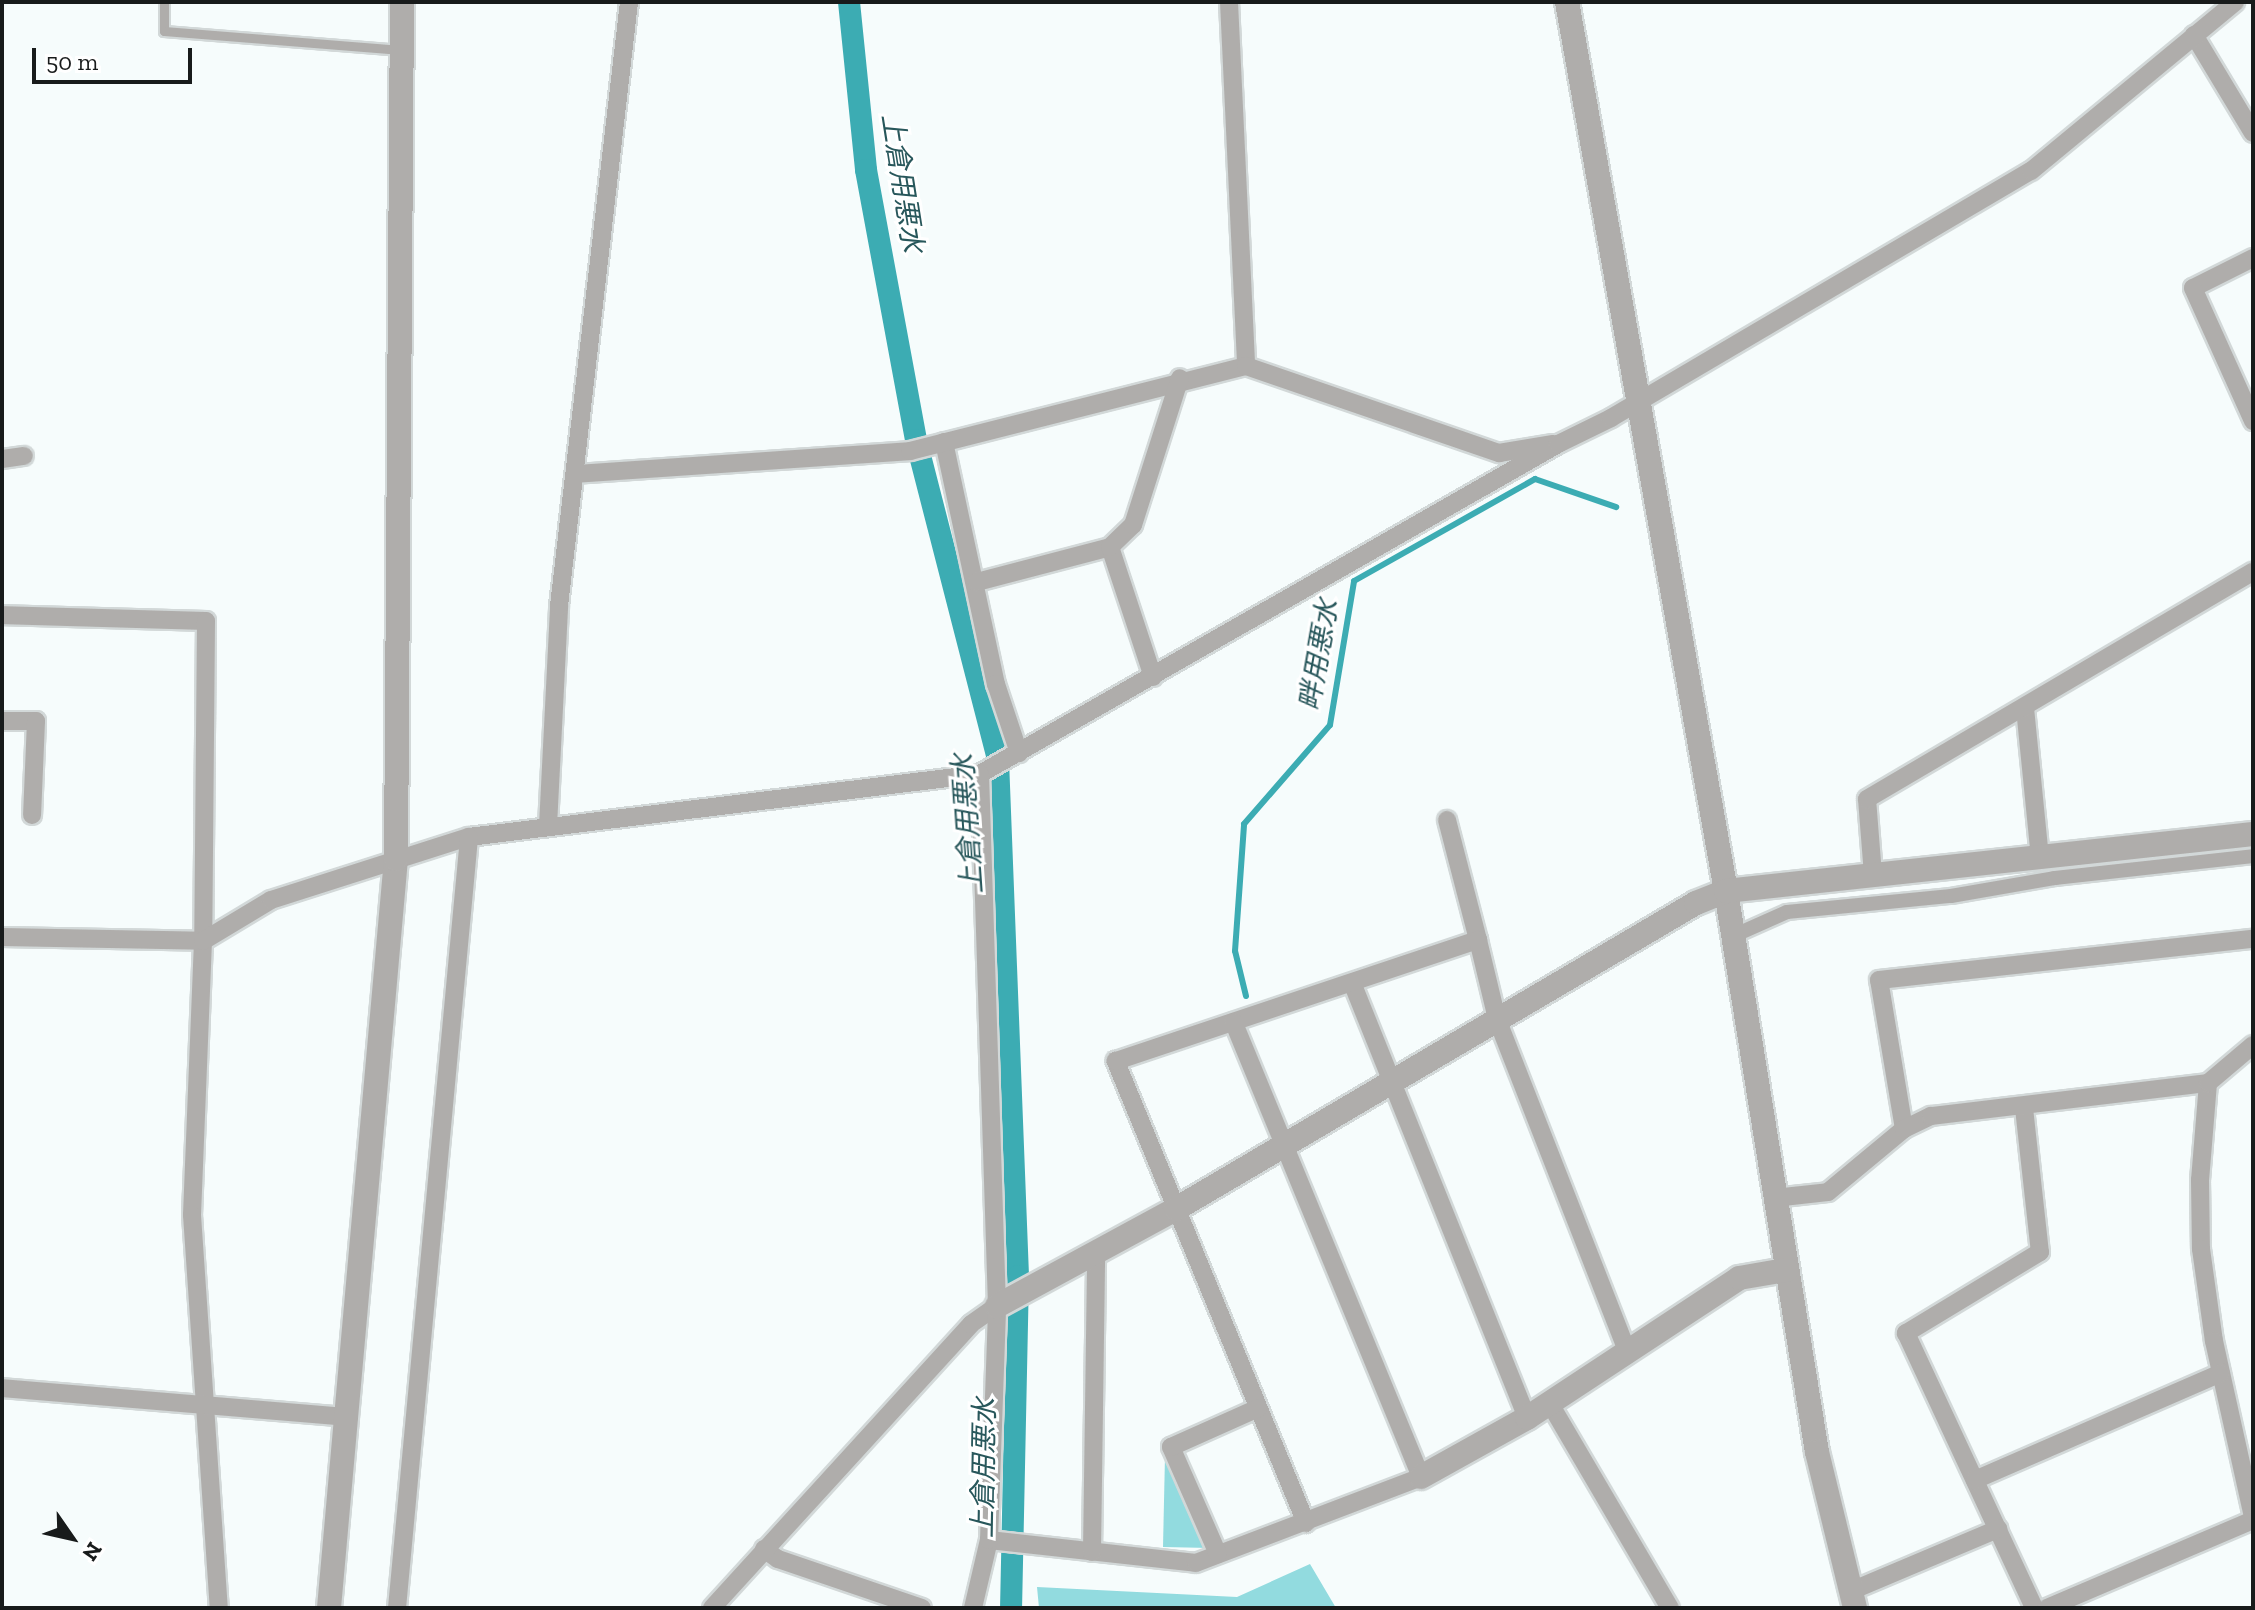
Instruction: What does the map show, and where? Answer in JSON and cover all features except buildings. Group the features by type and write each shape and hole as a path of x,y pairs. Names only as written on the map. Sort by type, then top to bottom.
{"street":[{"path":"329,1608 349,1417 396,859 402,2"},
{"path":"548,826 559,606 629,2"},
{"path":"1229,2 1246,366"},
{"path":"1567,2 1636,404 1726,891 1817,1452 1853,1600 1998,1529"},
{"path":"2,937 203,941 271,900 469,837 980,774 1013,758 1558,444 1636,404 2031,171 2235,2"},
{"path":"2194,35 2253,133"},
{"path":"2253,258 2193,288 2253,421"},
{"path":"575,474 910,451 1180,378 1246,366 1499,453 1558,444"},
{"path":"977,582 1110,547 1133,525 1180,378"},
{"path":"938,444 977,582 1013,758"},
{"path":"2,459 24,456"},
{"path":"1110,547 1153,677"},
{"path":"1873,875 1867,799 2253,572"},
{"path":"2,615 206,621 203,941 192,1215 208,1406 219,1608"},
{"path":"2025,708 2040,859"},
{"path":"2,721 36,721 32,815"},
{"path":"973,1608 989,1540 997,1306 980,774"},
{"path":"1447,820 1497,1019 1626,1349"},
{"path":"712,1608 971,1324 997,1306 1096,1255 1392,1084 1696,903 1726,891 2253,834"},
{"path":"397,1608 469,837"},
{"path":"1733,936 1787,912 1951,896 2055,878 2253,856"},
{"path":"1904,1129 1879,980 2253,939"},
{"path":"1306,1523 1116,1061 1353,985 1478,940"},
{"path":"1353,985 1527,1418"},
{"path":"1233,1022 1281,1146 1421,1477"},
{"path":"1774,1198 1828,1192 1904,1129 1931,1116 2024,1108 2208,1083 2253,1045"},
{"path":"2047,1608 2253,1518 2221,1373 2201,1249 2200,1180 2208,1083"},
{"path":"2024,1108 2040,1252 1906,1333 2034,1608"},
{"path":"1092,1552 1096,1255"},
{"path":"989,1540 1196,1563 1421,1477 1527,1418 1626,1349 1739,1278 1786,1270"},
{"path":"1975,1480 2221,1373"},
{"path":"2,1388 349,1417"},
{"path":"1549,1402 1670,1608"},
{"path":"1218,1554 1171,1447 1258,1408"},
{"path":"764,1549 778,1559 922,1608"}],"lane":[{"path":"164,2 164,31 401,50"}],"shaded area":[{"path":"1165,1456 1210,1548 1163,1547"},
{"path":"1310,1564 1336,1608 1039,1608 1037,1587 1237,1597"}],"waterway":[{"name":"上倉用悪水","path":"849,2 866,170 916,440 998,760 1018,1276 1011,1608"},
{"name":"畔用悪水","path":"1246,996 1235,951 1244,824 1330,725 1354,581 1535,479 1616,507"}]}
